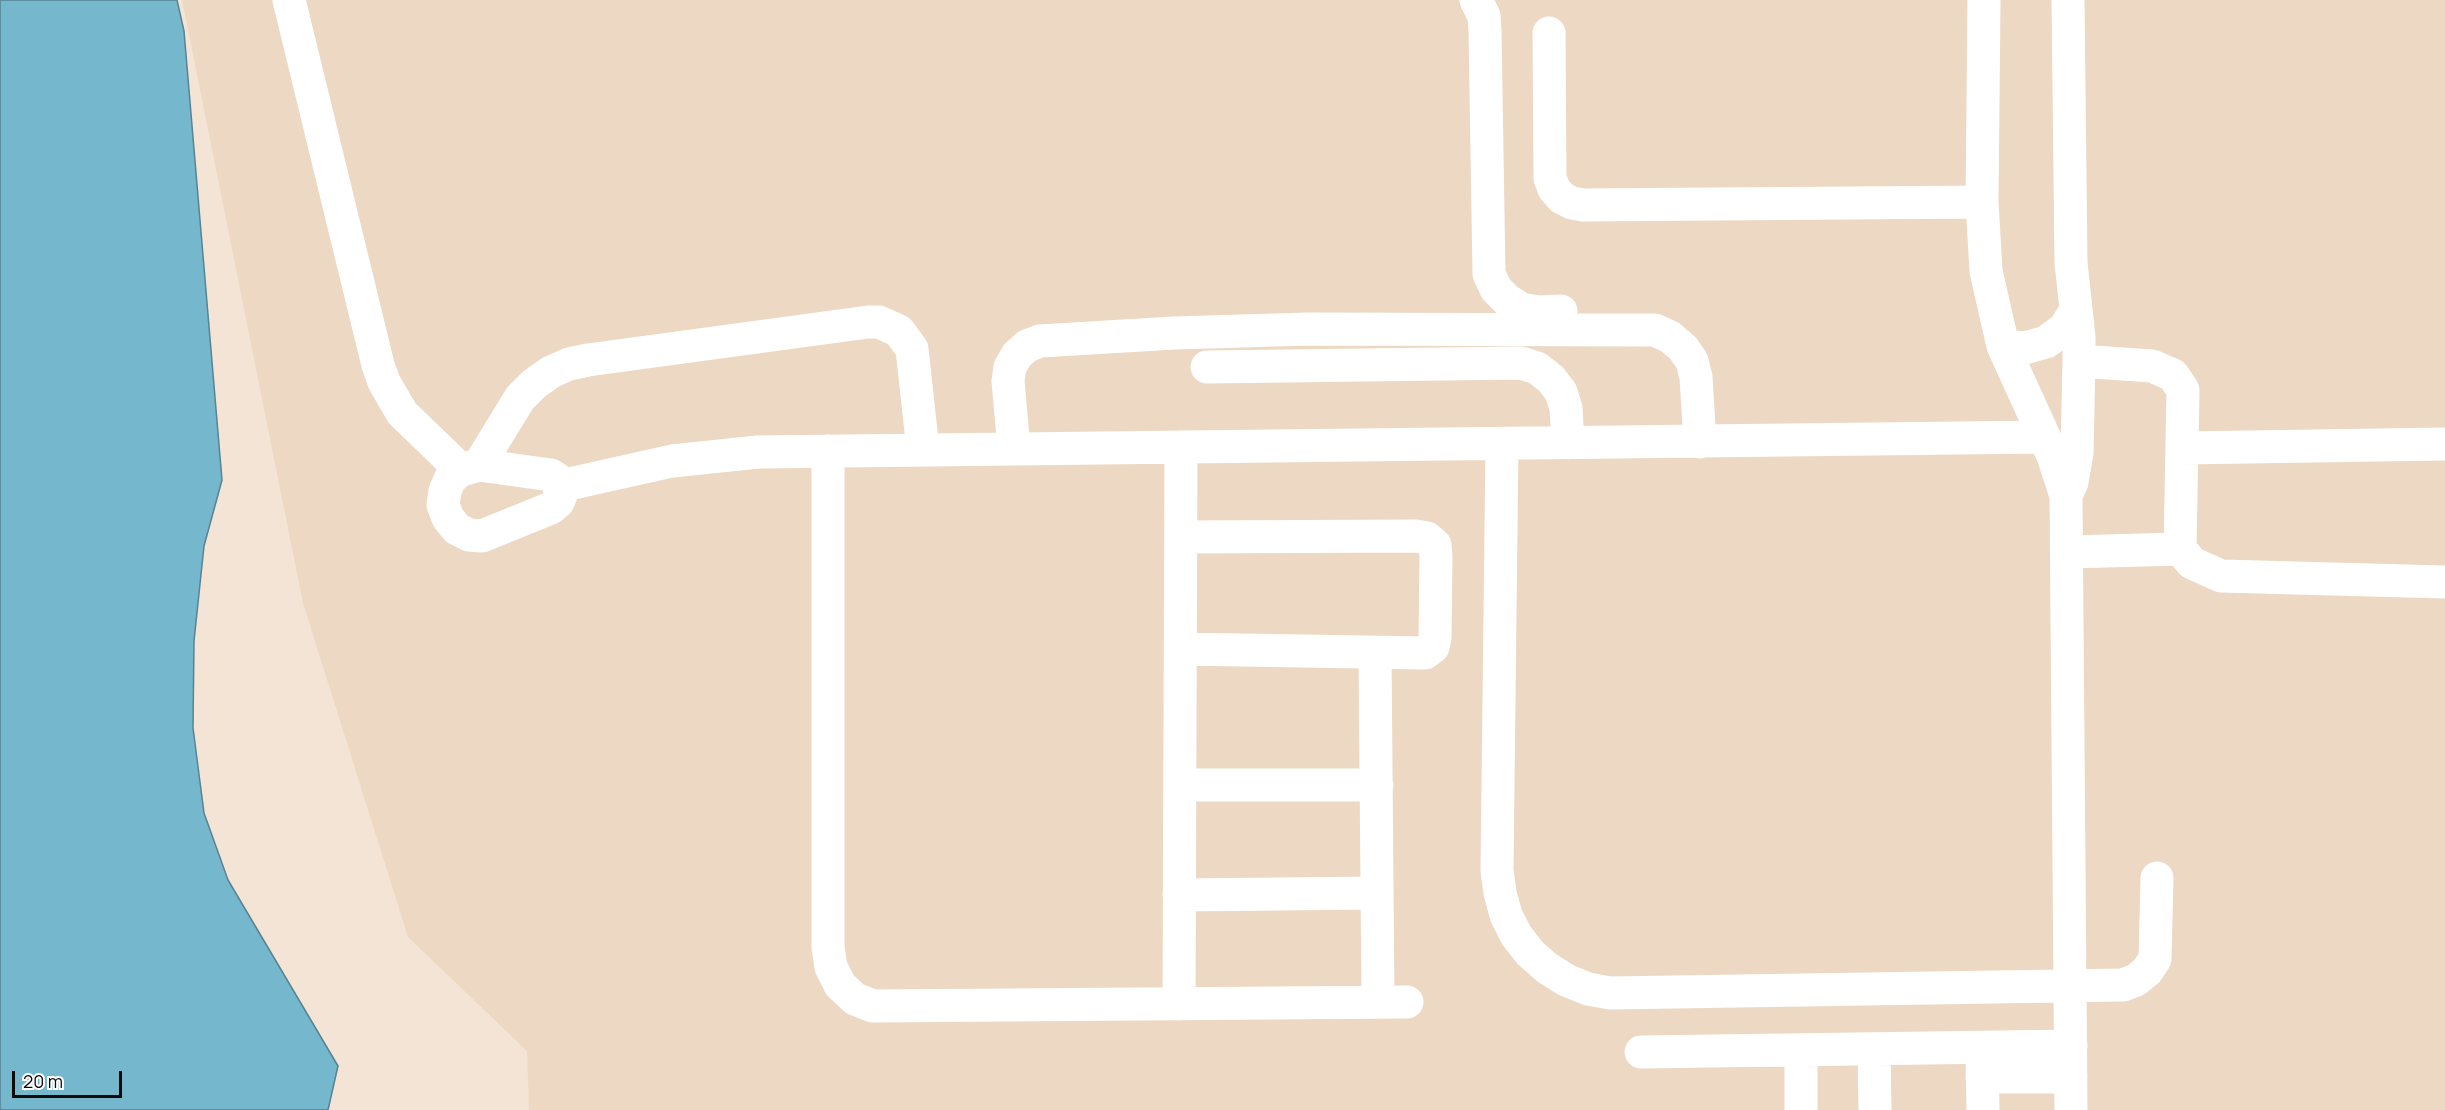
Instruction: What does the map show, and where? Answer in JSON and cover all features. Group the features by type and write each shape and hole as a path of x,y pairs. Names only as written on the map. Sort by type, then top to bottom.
{"street":[{"path":"289,0 384,382 402,413 470,467 551,475 557,479 560,486 561,495 558,502 551,508 482,536 469,535 457,528 448,518 443,505 450,479 470,467 520,398 534,384 551,372 569,364 879,322 899,331 912,349 923,450"},
{"path":"1476,0 1484,16 1487,258 1489,274 1496,289 1521,309 1538,312 1642,310 1663,312 1682,319 1698,333 1710,351 1715,370 1711,442"},
{"path":"1984,0 1982,202 1986,272 2002,346 2044,437 2066,496 2071,1110"},
{"path":"2066,496 2072,482 2077,453 2079,362 2070,227 2068,0"},
{"path":"1549,33 1550,178 1554,189 1562,198 1572,203 1595,205 1982,202"},
{"path":"2002,346 2025,348 2046,342 2064,329 2076,310"},
{"path":"1014,449 1008,381 1010,367 1017,355 1027,346 1040,341 1308,329 1655,330 1677,342 1692,362 1711,442"},
{"path":"2079,362 2152,366 2173,375 2182,390 2180,549 2192,563 2221,576 2445,582"},
{"path":"1207,367 1521,363 1544,373 1561,392 1566,408 1568,443"},
{"path":"560,486 715,455 828,451 2044,437"},
{"path":"1502,444 1497,870 1506,915 1516,935 1530,953 1547,968 1566,980 1588,989 1610,993 2123,985 2136,980 2147,971 2155,959 2157,878"},
{"path":"2182,448 2445,444"},
{"path":"1179,1004 1181,447"},
{"path":"828,451 828,947 831,967 840,985 855,999 873,1006 1393,1002 1377,893 1376,653"},
{"path":"1181,537 1427,538 1435,545 1436,556 1435,638 1432,647 1425,653 1181,650"},
{"path":"2067,552 2180,549"},
{"path":"1180,785 1377,785"},
{"path":"1179,895 1377,893"},
{"path":"1641,1052 1874,1049 1982,1063 2071,1061"},
{"path":"1874,1049 1875,1110"},
{"path":"1801,1050 1801,1110"},
{"path":"1982,1063 1983,1110"}],"shaded area":[{"path":"182,0 2445,0 2445,1110 529,1110 527,1051 408,937 303,603"}],"water":[{"path":"0,0 177,0 184,31 222,480 204,546 194,641 193,728 204,813 228,880 338,1066 328,1110 0,1110"}]}
